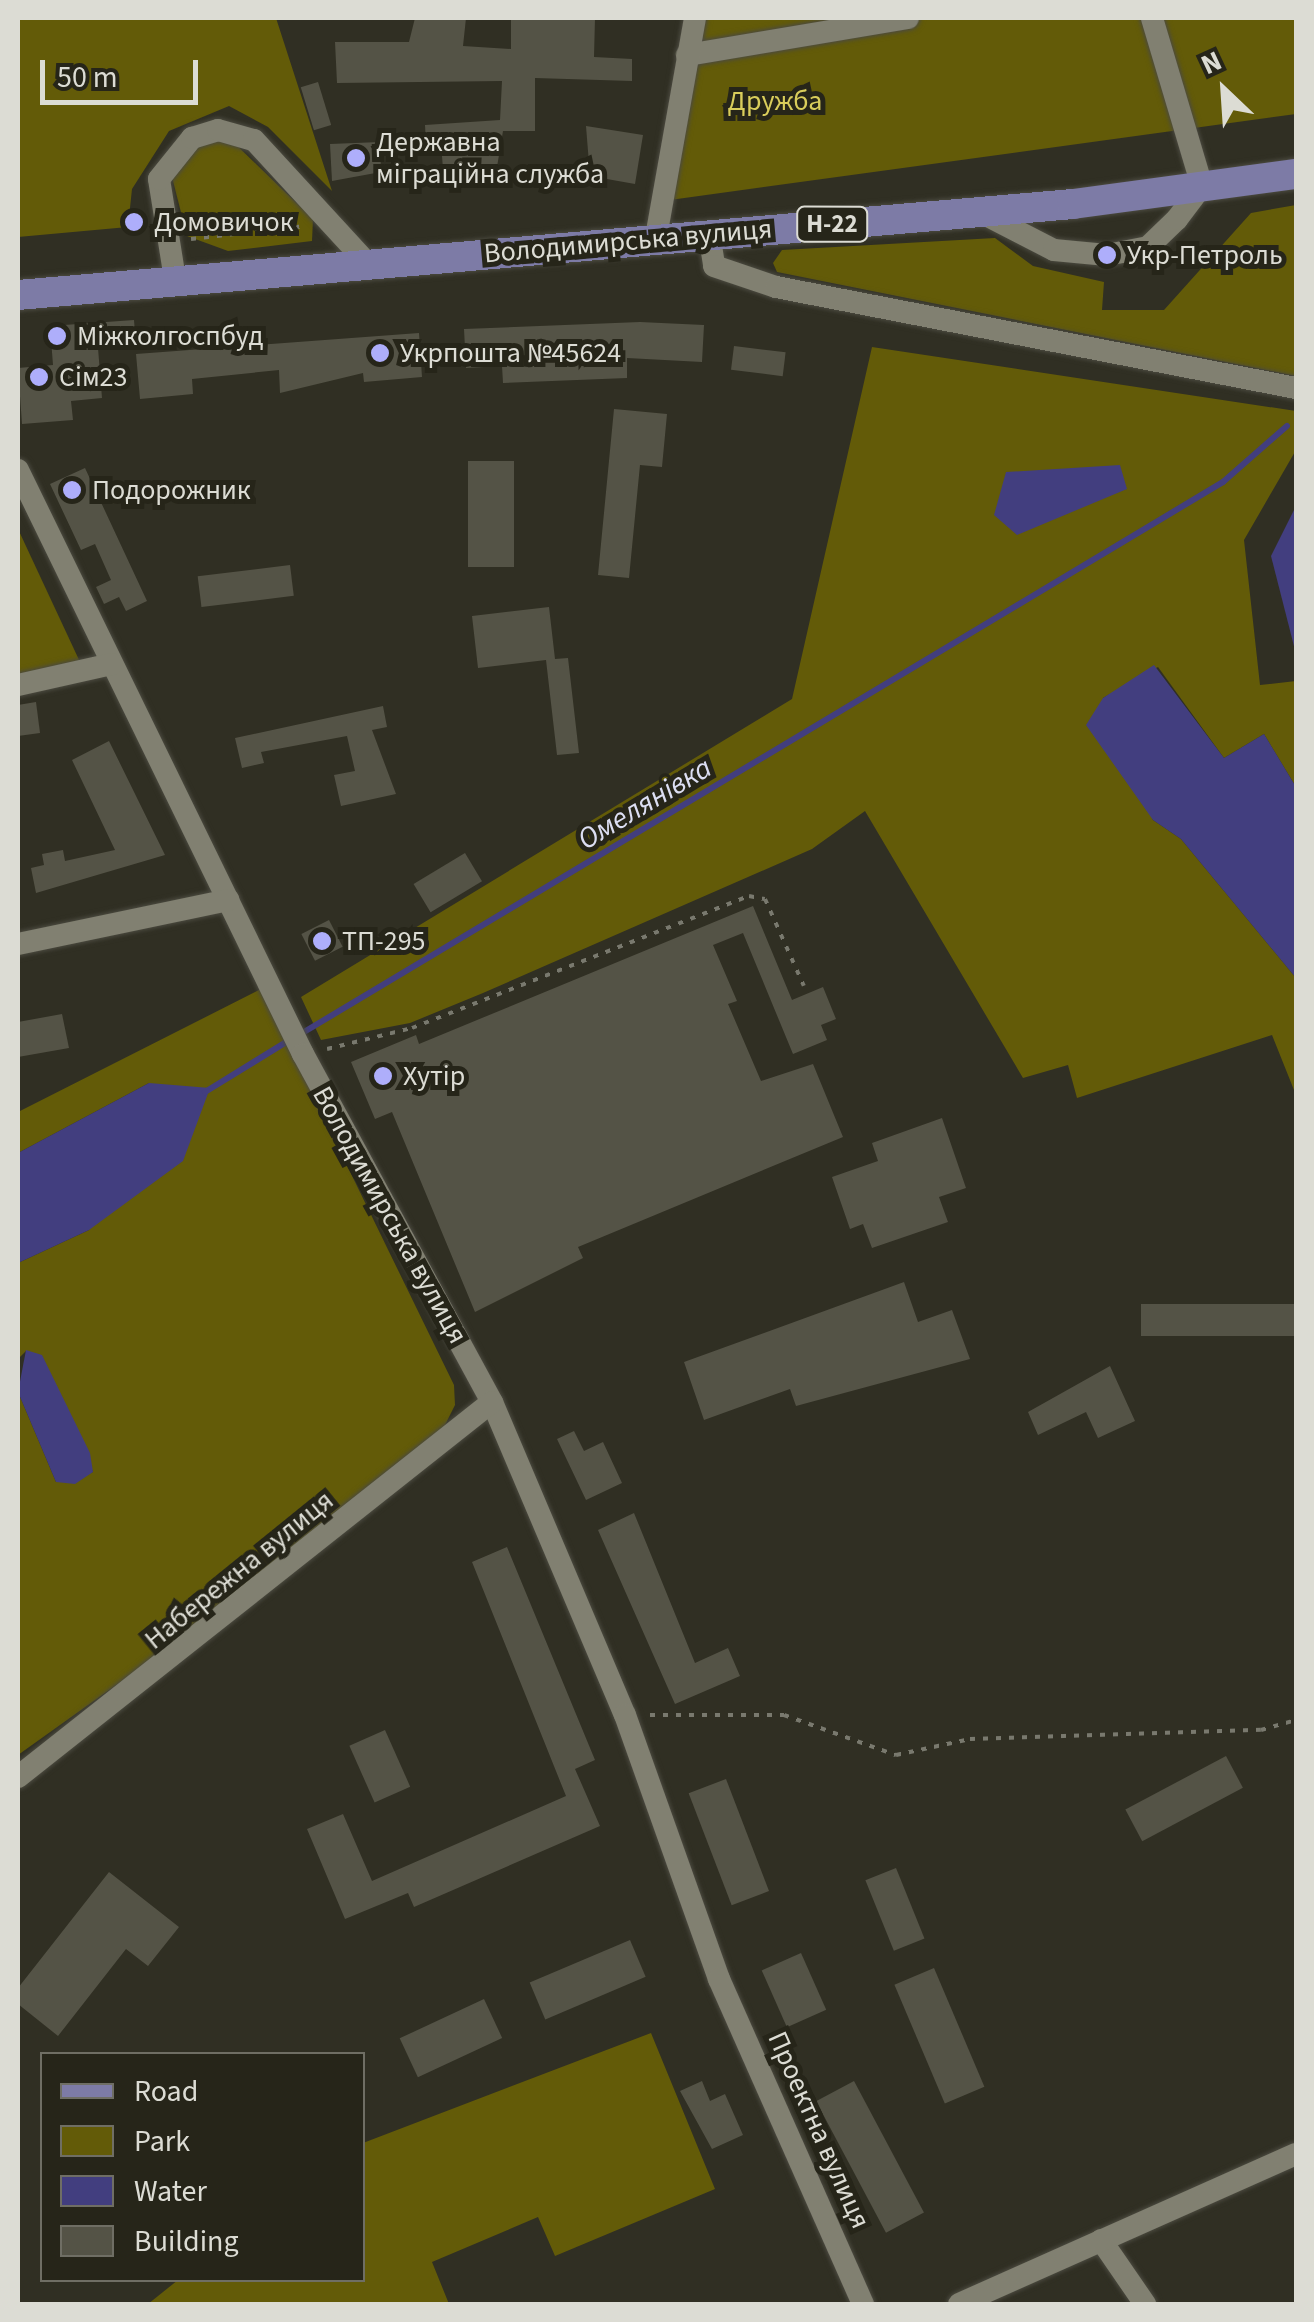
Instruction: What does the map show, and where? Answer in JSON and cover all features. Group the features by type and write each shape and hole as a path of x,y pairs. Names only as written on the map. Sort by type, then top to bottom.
{"main road":[{"name":"Володимирська вулиця","path":"18,295 980,212 1296,174"}],"street":[{"path":"656,238 695,18"},
{"path":"687,55 908,18"},
{"path":"980,212 1054,250 1107,255 1148,247 1202,186 1184,150 1181,124 1152,18"},
{"path":"174,279 159,179 192,138 218,130 254,140 367,263"},
{"path":"709,233 714,266 776,287 1296,388"},
{"name":"Володимирська вулиця","path":"18,470 300,1049 492,1402 625,1715 720,1980"},
{"path":"18,685 112,664"},
{"path":"18,944 228,900"},
{"name":"Набережна вулиця","path":"18,1777 211,1633 492,1402"},
{"name":"Проектна вулиця","path":"720,1980 863,2304"},
{"path":"959,2304 1296,2154"},
{"path":"1100,2240 1145,2304"}],"path":[{"path":"190,239 314,225"},
{"path":"300,1049 412,1028 750,896 766,899 804,986"},
{"path":"625,1715 784,1715 896,1755 970,1739 1261,1730 1296,1720"}],"green space":[{"path":"18,18 276,18 332,191 268,127 229,106 169,131 132,189 128,227 18,237"},
{"name":"Дружба","path":"702,18 1296,18 1296,114 670,200"},
{"path":"228,137 313,219 312,241 228,251 187,236 172,177 187,150"},
{"path":"1296,205 1296,376 777,272 773,263 782,250 995,238 1033,266 1104,282 1102,310 1164,310 1251,213"},
{"path":"872,347 1296,411 1296,450 1244,540 1260,685 1296,681 1296,787 1264,734 1224,758 1158,667 1103,698 1153,820 1181,839 1296,978 1296,1095 1272,1035 1077,1098 1068,1065 1023,1078 865,811 812,849 483,993 410,1023 321,1040 301,997 792,699"},
{"path":"18,529 80,662 18,675"},
{"path":"261,989 454,1385 455,1405 444,1427 210,1618 18,1755 18,1392 56,1482 93,1472 42,1356 26,1351 18,1359 18,1263 89,1230 149,1083 18,1153 18,1112"},
{"path":"651,2033 715,2189 555,2256 538,2217 432,2262 449,2304 148,2304 176,2282 365,2282 365,2142"}],"water":[{"path":"1120,465 1127,489 1017,535 994,515 1006,472"},
{"path":"1296,506 1296,654 1271,556"},
{"path":"1154,665 1224,758 1264,734 1296,787 1296,978 1181,839 1153,820 1086,725 1103,698"},
{"path":"149,1083 210,1088 183,1161 89,1230 18,1263 18,1153"},
{"path":"26,1350 42,1355 90,1453 93,1472 75,1484 56,1482 18,1392"}],"building":[{"path":"415,18 466,18 463,46 511,49 511,18 595,18 594,57 632,59 632,81 535,78 535,131 503,131 497,167 443,169 441,143 426,144 425,125 500,120 502,81 337,83 335,42 409,42"},
{"path":"318,82 331,125 314,130 301,87"},
{"path":"586,126 643,135 635,184 590,176"},
{"name":"Державна міграційна служба","path":"380,142 381,172 332,181 330,144"},
{"path":"134,320 136,345 98,348 102,398 71,401 73,420 22,424 18,368 53,365 50,326"},
{"path":"640,322 704,325 702,362 627,358 627,378 503,383 502,366 466,368 464,329"},
{"path":"419,333 422,377 364,382 363,373 280,393 279,370 192,379 193,394 140,399 136,354"},
{"path":"734,346 786,352 783,376 731,370"},
{"path":"614,409 667,414 662,467 640,465 629,578 598,575"},
{"path":"468,461 514,461 514,567 468,567"},
{"path":"85,468 147,601 126,611 119,597 104,604 96,587 111,580 95,544 81,550 50,484"},
{"path":"290,565 294,596 201,607 198,576"},
{"path":"549,607 555,659 568,658 579,753 557,755 546,660 478,668 472,616"},
{"path":"36,702 40,733 18,736 18,705"},
{"path":"383,706 387,727 372,730 396,794 341,806 334,775 355,771 347,736 261,752 264,763 242,768 235,738"},
{"path":"109,741 165,855 36,893 31,868 44,865 42,854 63,850 65,861 115,850 72,760"},
{"path":"465,853 482,881 431,912 414,884"},
{"path":"753,906 792,1000 823,987 836,1019 821,1025 827,1040 793,1054 743,933 713,945 737,1001 728,1004 761,1081 813,1064 843,1137 578,1247 583,1258 475,1312 392,1112 375,1119 351,1062 416,1035 419,1044"},
{"name":"ТП-295","path":"329,920 343,947 315,961 301,934"},
{"path":"62,1014 69,1048 18,1057 18,1022"},
{"path":"942,1118 966,1188 939,1197 948,1222 872,1248 863,1224 850,1229 832,1177 878,1161 872,1143"},
{"path":"904,1282 918,1322 952,1310 970,1359 796,1406 790,1389 704,1420 684,1362"},
{"path":"1141,1304 1296,1304 1296,1336 1141,1336"},
{"path":"1110,1366 1135,1421 1098,1438 1086,1412 1038,1435 1028,1412"},
{"path":"574,1431 584,1451 603,1442 622,1483 586,1500 557,1439"},
{"path":"634,1513 695,1663 728,1648 740,1676 675,1704 598,1530"},
{"path":"507,1547 595,1760 575,1769 600,1826 414,1907 408,1893 345,1919 307,1829 343,1814 372,1881 566,1796 472,1562"},
{"path":"385,1730 410,1787 375,1803 349,1746"},
{"path":"1226,1756 1243,1788 1142,1841 1125,1810"},
{"path":"726,1779 769,1891 732,1905 689,1793"},
{"path":"896,1868 924,1938 894,1951 865,1880"},
{"path":"109,1872 179,1927 148,1966 126,1949 58,2036 18,2004 18,1988"},
{"path":"630,1940 646,1977 545,2019 530,1983"},
{"path":"801,1953 826,2010 787,2027 762,1970"},
{"path":"934,1968 984,2087 945,2104 894,1985"},
{"path":"484,1999 502,2038 418,2077 400,2038"},
{"path":"702,2081 710,2101 725,2094 743,2135 712,2149 680,2091"},
{"path":"854,2081 924,2213 886,2233 816,2101"}],"waterway":[{"name":"Омелянівка","path":"299,1035 1223,482 1287,426"},
{"name":"Омелянівка","path":"205,1092 288,1041"}],"place":[{"name":"Державна міграційна служба","path":"356,158"},
{"name":"Домовичок","path":"134,222"},
{"name":"Укр-Петроль","path":"1107,255"},
{"name":"Міжколгоспбуд","path":"57,336"},
{"name":"Укрпошта №45624","path":"380,353"},
{"name":"Сім23","path":"39,377"},
{"name":"Подорожник","path":"72,490"},
{"name":"ТП-295","path":"322,941"},
{"name":"Хутір","path":"383,1076"}]}
